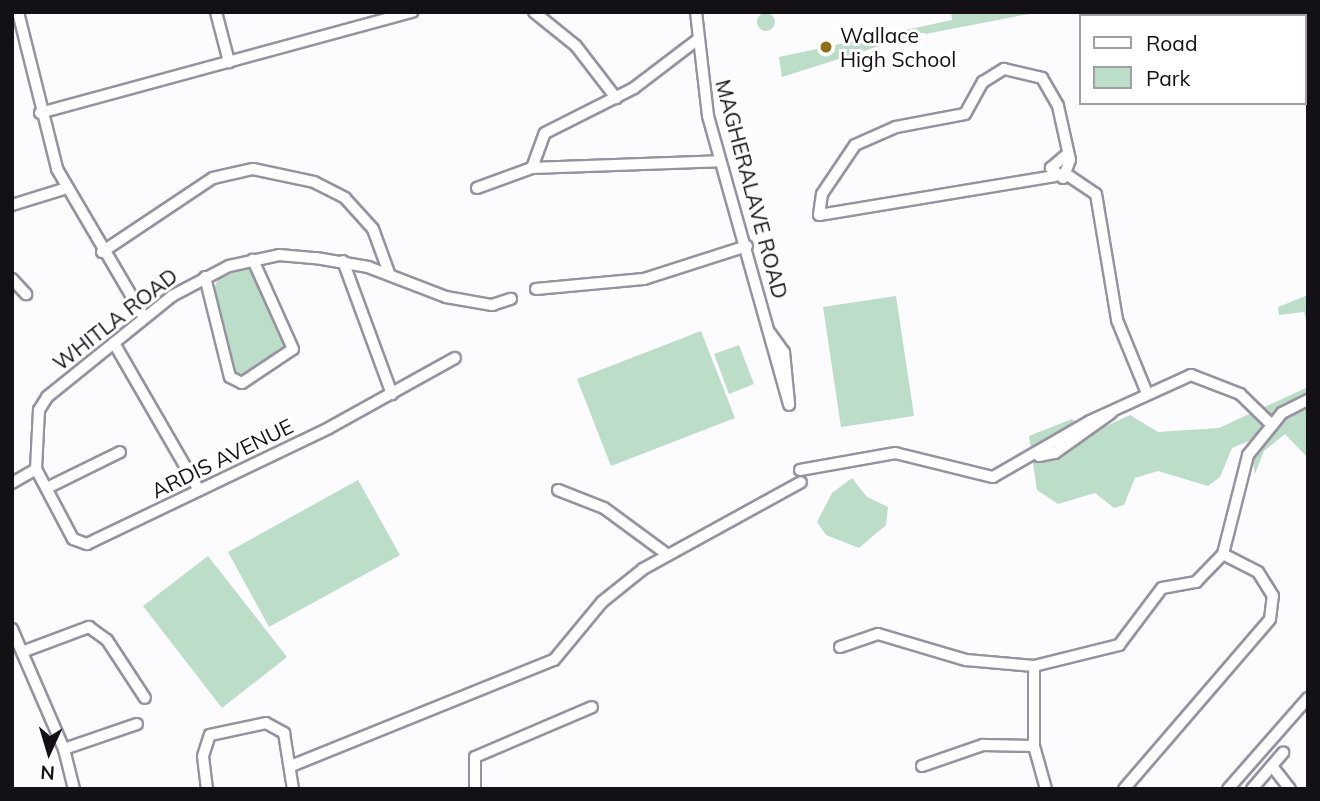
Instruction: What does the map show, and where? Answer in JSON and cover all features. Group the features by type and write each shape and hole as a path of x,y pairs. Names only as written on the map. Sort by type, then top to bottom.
{"street":[{"path":"216,12 229,62"},
{"path":"40,113 413,12"},
{"path":"534,12 576,46 616,98"},
{"name":"MAGHERALAVE ROAD","path":"696,12 697,40 720,161 747,246 770,333 784,352 789,405 767,356 770,333"},
{"path":"17,17 40,113 67,188 102,252 144,317"},
{"path":"532,168 545,133 616,98 697,40"},
{"path":"1069,176 1058,106 1042,78 1004,69 983,82 965,114 896,127 855,145 822,194 819,215 1055,176 1069,176 1096,194 1117,320 1147,393"},
{"path":"1055,176 1054,163 1065,156"},
{"path":"477,188 532,168 720,161"},
{"path":"102,252 213,178 253,169 314,182 345,198 373,229 389,274"},
{"path":"12,205 67,188"},
{"path":"536,289 644,279 747,246"},
{"path":"205,277 230,377 242,383 293,349 253,260"},
{"name":"WHITLA ROAD","path":"36,469 39,410 47,397 144,317 205,277 253,260 343,261 389,274 456,299 492,305 511,299"},
{"path":"343,261 392,394"},
{"path":"12,279 26,294"},
{"path":"114,343 199,491"},
{"name":"ARDIS AVENUE","path":"36,469 49,487 73,539 87,544 392,394 455,358"},
{"path":"291,766 554,660 602,602 665,553 800,476 895,453 993,477 1038,456 1112,411 1191,375 1215,380 1272,425"},
{"path":"840,647 878,634 966,660 1034,666 1119,645 1162,588 1196,582 1223,554 1248,455 1272,425 1308,400"},
{"path":"49,487 120,452"},
{"path":"12,483 36,469"},
{"path":"558,490 604,508 665,553"},
{"path":"1125,789 1270,619 1273,596 1258,572 1223,554"},
{"path":"22,652 89,628 107,640 145,698"},
{"path":"12,629 64,749 74,789"},
{"path":"1034,666 1034,746 1046,789"},
{"path":"1228,789 1308,698"},
{"path":"475,789 475,757 592,706"},
{"path":"207,789 204,756 218,729 266,723 284,733 293,789"},
{"path":"64,749 137,724"},
{"path":"922,766 984,745 1034,746"},
{"path":"1252,789 1283,753"},
{"path":"1272,766 1290,789"}],"green space":[{"path":"951,12 1039,12 905,38 782,77 779,57 952,20"},
{"path":"762,13 770,13 775,22 773,29 762,31 757,26 757,18"},
{"path":"250,268 288,345 284,355 243,378 231,373 214,289 219,276"},
{"path":"1308,295 1308,324 1304,312 1279,315 1278,307"},
{"path":"896,296 914,416 841,427 823,307"},
{"path":"701,331 735,418 611,466 577,379"},
{"path":"739,345 754,384 729,394 714,354"},
{"path":"1308,387 1308,458 1285,434 1264,451 1255,474 1249,441 1232,448 1220,477 1208,486 1158,471 1135,478 1124,505 1114,508 1095,493 1058,504 1037,490 1029,436 1072,419 1089,434 1130,415 1158,432 1219,428"},
{"path":"852,478 867,497 888,507 886,525 859,548 826,535 817,522 832,493"},
{"path":"358,480 400,555 269,627 228,552"},
{"path":"208,556 287,657 222,708 143,606"}],"place":[{"name":"Wallace High School","path":"826,47"}]}
